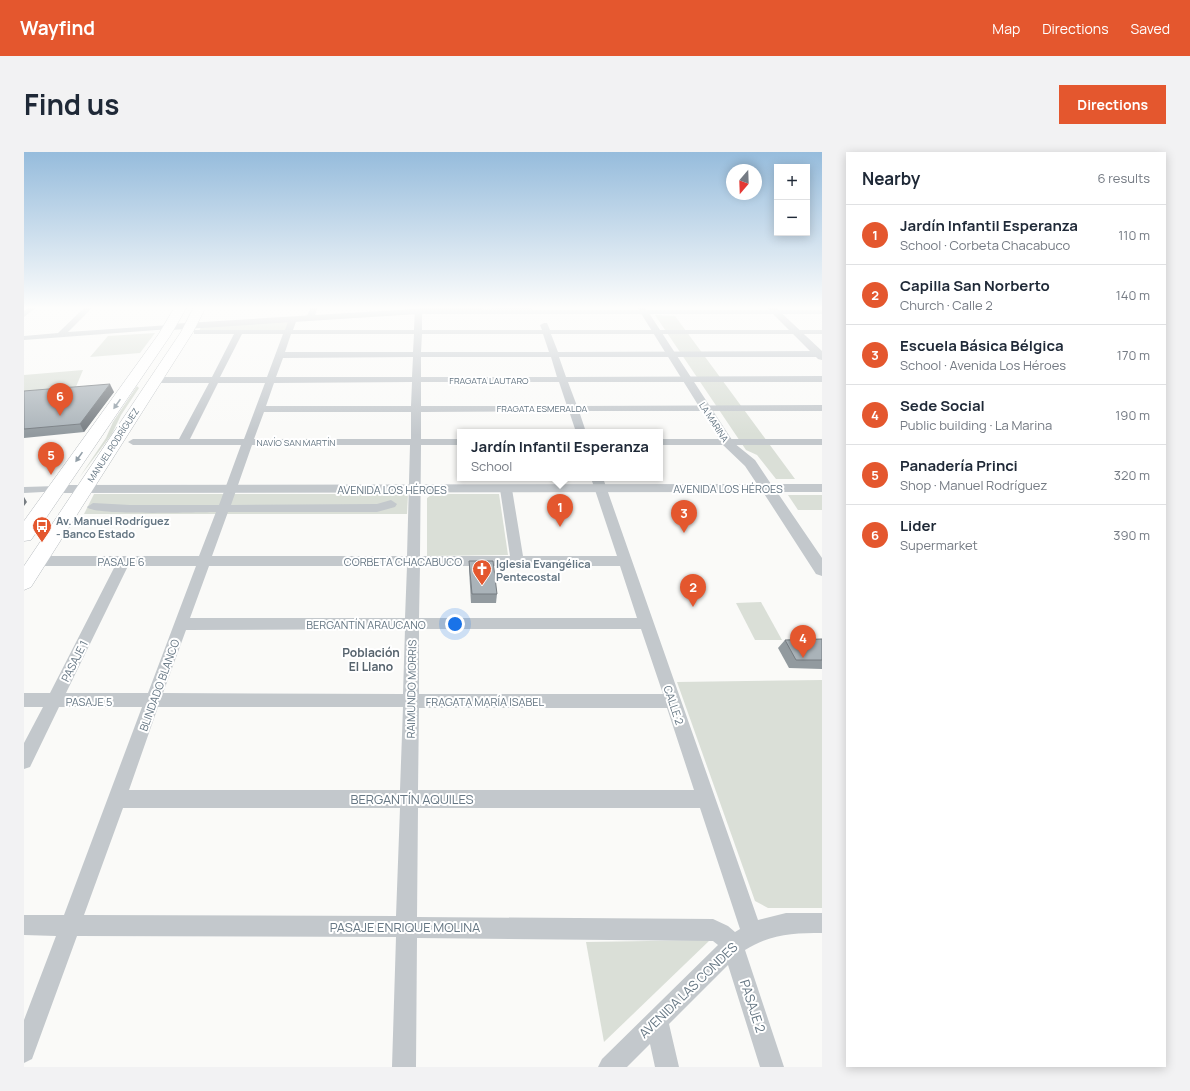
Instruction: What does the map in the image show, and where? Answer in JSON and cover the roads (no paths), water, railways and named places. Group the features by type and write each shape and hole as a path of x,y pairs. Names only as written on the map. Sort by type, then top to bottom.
{"main road":[{"name":"MANUEL RODRÍGUEZ","path":"24,535 155,350"},
{"name":"MANUEL RODRÍGUEZ","path":"24,582 152,385 178,350"},
{"path":"132,383 152,385"}],"street":[{"path":"183,442 230,350"},
{"name":"BLINDADO BLANCO","path":"24,1051 283,350"},
{"name":"RAIMUNDO MORRIS","path":"404,1067 417,350"},
{"path":"552,350 580,429"},
{"name":"LA MARINA","path":"668,350 727,442 748,460 817,556 822,570"},
{"path":"281,355 821,355"},
{"name":"FRAGATA LAUTARO","path":"152,385 215,380 822,380"},
{"name":"FRAGATA ESMERALDA","path":"261,409 822,408"},
{"name":"NAVÍO SAN MARTÍN","path":"133,442 457,442"},
{"path":"663,442 822,442"},
{"name":"AVENIDA LOS HÉROES","path":"57,489 506,489 599,483 768,488 822,488"},
{"name":"CALLE 2","path":"599,483 752,933"},
{"path":"24,490 57,489"},
{"path":"506,489 517,561"},
{"name":"AVENIDA LOS HÉROES","path":"93,507 130,509 377,508 391,504"},
{"name":"PASAJE 6","path":"37,561 205,561"},
{"name":"PASAJE 1","path":"24,762 124,561"},
{"name":"CORBETA CHACABUCO","path":"205,561 625,561"},
{"name":"BERGANTÍN ARAUCANO","path":"182,624 646,623"},
{"name":"PASAJE 5","path":"24,700 154,701"},
{"name":"FRAGATA MARÍA ISABEL","path":"154,701 673,701"},
{"name":"BERGANTÍN AQUILES","path":"117,799 706,798"},
{"name":"AVENIDA LAS CONDES","path":"610,1067 733,945 752,933 774,924 820,927"},
{"name":"PASAJE ENRIQUE MOLINA","path":"24,926 407,926 706,930 721,934 733,945"},
{"name":"PASAJE 2","path":"733,945 772,1067"},
{"path":"657,1020 668,1067"}],"place":[{"name":"Lider","path":"60,416"},
{"name":"Panadería Princi","path":"51,475"},
{"name":"Jardín Infantil Esperanza","path":"560,527"},
{"name":"Escuela Básica Bélgica","path":"684,533"},
{"name":"Av. Manuel Rodríguez - Banco Estado","path":"42,543"},
{"name":"Iglesia Evangélica Pentecostal","path":"482,586"},
{"name":"Capilla San Norberto","path":"693,607"},
{"name":"Sede Social","path":"803,658"}],"district":[{"name":"Población El Llano","path":"371,659"}]}
